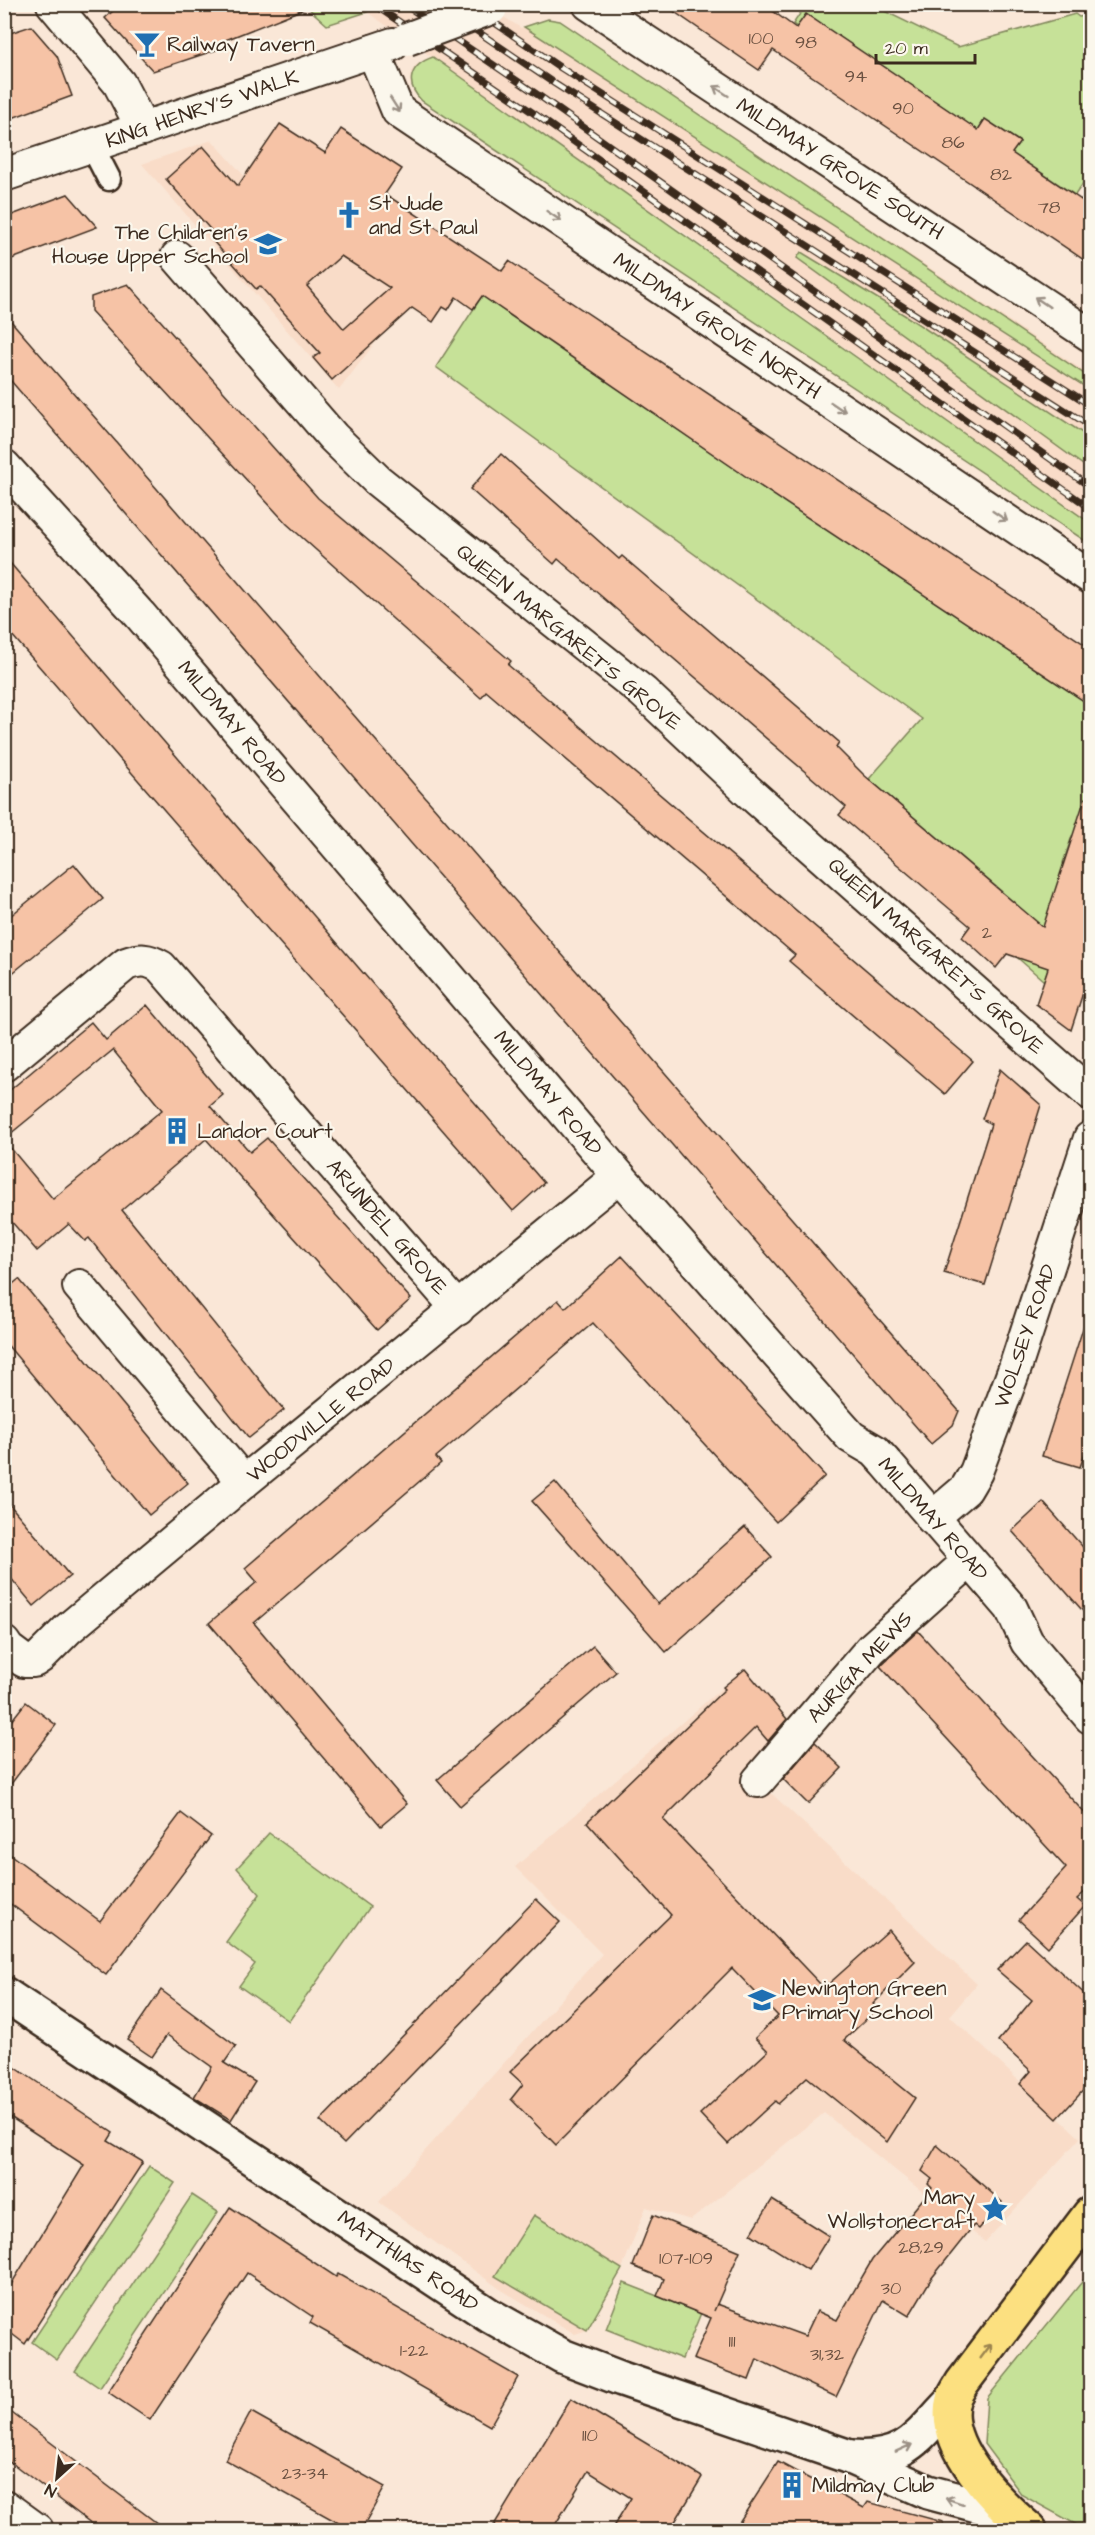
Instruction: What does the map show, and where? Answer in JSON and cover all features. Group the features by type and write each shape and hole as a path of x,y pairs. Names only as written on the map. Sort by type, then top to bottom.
{"main road":[{"path":"1021,2522 979,2480 965,2460 953,2422 953,2400 969,2373 1090,2214"}],"street":[{"path":"53,4 119,83 143,129"},
{"name":"MILDMAY GROVE SOUTH","path":"590,4 1090,335"},
{"name":"KING HENRY'S WALK","path":"4,175 374,51 496,6"},
{"name":"MILDMAY GROVE NORTH","path":"374,51 398,111 1090,576"},
{"path":"92,146 109,179"},
{"name":"QUEEN MARGARET'S GROVE","path":"177,257 333,437 377,480 643,692 748,791 1090,1094"},
{"name":"MILDMAY ROAD","path":"4,466 140,615 619,1176 851,1437 875,1451 1011,1608 1027,1642 1090,1717"},
{"name":"ARUNDEL GROVE","path":"4,1065 126,964 139,959 151,960 161,967 458,1309"},
{"name":"WOLSEY ROAD","path":"932,1518 966,1489 976,1472 1016,1368 1090,1138"},
{"name":"WOODVILLE ROAD","path":"14,1652 34,1661 40,1657 68,1629 244,1482 619,1176"},
{"path":"79,1286 244,1482"},
{"name":"AURIGA MEWS","path":"758,1781 871,1649 969,1561"},
{"name":"MATTHIAS ROAD","path":"4,1994 489,2315 562,2356 622,2379 847,2456 928,2492 1021,2522"},
{"name":"MATTHIAS ROAD","path":"847,2456 868,2458 889,2454 913,2444 953,2400"},
{"path":"4,2506 37,2530"}],"shaded area":[{"path":"325,5 485,5 521,28 548,19 560,21 1090,375 1090,438 906,316 797,258 1090,470 1090,523 672,224 414,93 410,82 411,72 416,65 432,57 367,12 346,19"},
{"name":"The Children's House Upper School","path":"212,140 255,188 393,290 398,313 339,390 142,164"},
{"name":"Newington Green Primary School","path":"723,1687 774,1748 758,1781 977,1984 950,2016 1080,2138 985,2242 824,2113 691,2220 646,2207 622,2269 587,2330 575,2334 500,2289 379,2202 602,1954 515,1867"}],"green space":[{"path":"305,5 355,5 367,12 327,25"},
{"path":"806,5 877,5 878,8 958,47 1075,14 1079,17 1090,15 1090,186 1084,182 1075,195 1012,153 1020,142 985,119 978,130 806,14 797,27 793,24"},
{"path":"548,19 560,21 1090,378 1090,390 524,27"},
{"path":"433,57 1090,523 1090,544 422,101 413,88 412,75 419,65"},
{"path":"801,252 906,316 1090,438 1090,470 797,258"},
{"path":"482,296 754,482 1090,705 1090,841 1072,836 1063,863 1080,869 1044,981 1004,946 1001,891 869,779 922,719 436,367"},
{"path":"269,1833 370,1907 289,2021 239,1986 255,1964 226,1942 260,1894 237,1868"},
{"path":"149,2166 175,2183 57,2360 32,2342"},
{"path":"192,2195 218,2212 100,2388 75,2371"},
{"path":"534,2215 622,2269 587,2330 495,2276"},
{"path":"1090,2272 1090,2530 1086,2530 1022,2495 984,2444 987,2398"},
{"path":"624,2283 701,2313 682,2359 606,2329"}],"building":[{"path":"121,4 310,4 311,6 223,41 225,47 153,71 105,18"},
{"path":"663,4 763,4 796,28 806,14 978,130 985,119 1020,142 1012,153 1090,206 1090,264 773,50 759,70"},
{"path":"31,26 57,56 72,96 4,121 4,35"},
{"path":"280,124 325,153 341,129 402,169 385,194 502,271 509,261 1090,648 1090,705 754,482 482,296 473,309 456,297 448,310 443,307 433,322 412,308 332,380 313,358 320,353 260,286 256,289 212,240 217,237 166,179 203,146 238,186","holes":["341,256 390,288 344,329 307,286"]},
{"path":"68,194 97,227 4,262 4,218"},
{"path":"128,284 318,498 511,661 508,665 973,1061 945,1094 789,961 795,955 486,691 481,698 287,524 91,311 91,297"},
{"path":"4,313 959,1411 953,1425 931,1444 4,373"},
{"path":"501,454 619,559 622,556 839,742 836,747 864,775 1043,927 1085,798 1090,799 1090,971 1071,1030 1036,1004 1048,968 1007,954 996,968 962,937 970,926 839,815 846,807 558,559 554,564 470,489"},
{"path":"4,556 544,1183 513,1211 4,626"},
{"path":"74,864 103,899 4,980 4,921"},
{"path":"147,1005 223,1095 210,1106 250,1152 267,1138 411,1299 377,1330 206,1139 122,1210 284,1410 249,1438 89,1238 85,1241 69,1224 37,1251 4,1213 4,1140 53,1199 162,1110 113,1050 4,1139 4,1095 91,1022 106,1040"},
{"path":"1000,1069 1041,1105 985,1285 944,1273 991,1124 982,1119"},
{"path":"622,1256 825,1476 776,1522 593,1323 436,1457 441,1463 254,1623 407,1804 381,1826 209,1623 257,1582 245,1568 558,1300 565,1308"},
{"path":"19,1279 188,1483 149,1515 4,1341 4,1291"},
{"path":"1085,1322 1090,1323 1090,1439 1080,1467 1042,1456"},
{"path":"555,1482 658,1604 745,1527 772,1557 666,1652 532,1501"},
{"path":"4,1498 70,1576 34,1606 4,1570"},
{"path":"1043,1502 1090,1555 1090,1619 1012,1531"},
{"path":"918,1631 1090,1819 1090,1894 1087,1890 1077,1899 1085,1906 1048,1947 1019,1920 1066,1868 880,1666"},
{"path":"593,1646 616,1672 460,1806 437,1780"},
{"path":"745,1669 787,1719 768,1741 756,1727 663,1819 824,1988 889,1930 915,1962 873,2004 878,2008 844,2040 915,2098 887,2142 807,2077 778,2104 775,2101 728,2144 700,2114 768,2051 755,2038 778,2016 732,1968 556,2145 511,2099 523,2084 510,2072 671,1915 587,1822 725,1689 723,1687"},
{"path":"26,1702 56,1725 4,1793 4,1730"},
{"path":"815,1742 842,1768 808,1804 783,1779"},
{"path":"181,1813 211,1836 106,1975 4,1899 4,1850 100,1921"},
{"path":"536,1899 560,1922 344,2144 320,2121"},
{"path":"1026,1940 1090,1999 1090,2083 1057,2119 1020,2084 1031,2071 998,2041 1032,2000 997,1970"},
{"path":"161,1990 236,2046 224,2063 255,2082 231,2120 194,2097 212,2067 167,2035 152,2057 127,2040"},
{"path":"4,2060 113,2133 108,2141 143,2162 25,2344 4,2328 4,2296 84,2165 4,2113"},
{"path":"937,2145 1002,2202 979,2229 974,2225 931,2279 909,2316 883,2300 836,2397 757,2359 749,2380 693,2359 711,2318 657,2296 664,2279 633,2266 653,2215 740,2251 717,2304 805,2336 817,2311 837,2320 872,2260 932,2188 928,2184 932,2179 922,2171"},
{"path":"772,2200 829,2236 808,2270 751,2234"},
{"path":"230,2207 336,2277 338,2274 518,2377 490,2426 310,2323 313,2317 247,2273 150,2420 108,2392"},
{"path":"571,2398 702,2477 670,2530 611,2530 631,2498 588,2471 552,2530 491,2530"},
{"path":"4,2407 166,2530 100,2530 4,2457"},
{"path":"251,2412 385,2487 361,2530 351,2530 225,2460"},
{"name":"Mildmay Club","path":"778,2462 864,2508 868,2502 943,2522 942,2530 734,2530"}],"railway":[{"path":"373,4 532,112 1090,508"},
{"path":"404,4 541,97 1090,487"},
{"path":"437,4 552,82 1090,426"},
{"path":"467,4 561,68 1090,405"}],"place":[{"name":"Railway Tavern","path":"147,44"},
{"name":"St Jude and St Paul","path":"349,215"},
{"name":"The Children's House Upper School","path":"268,244"},
{"name":"Landor Court","path":"177,1131"},
{"name":"Newington Green Primary School","path":"762,2000"},
{"name":"Mary Wollstonecraft","path":"995,2209"},
{"name":"Mildmay Club","path":"792,2485"}]}
